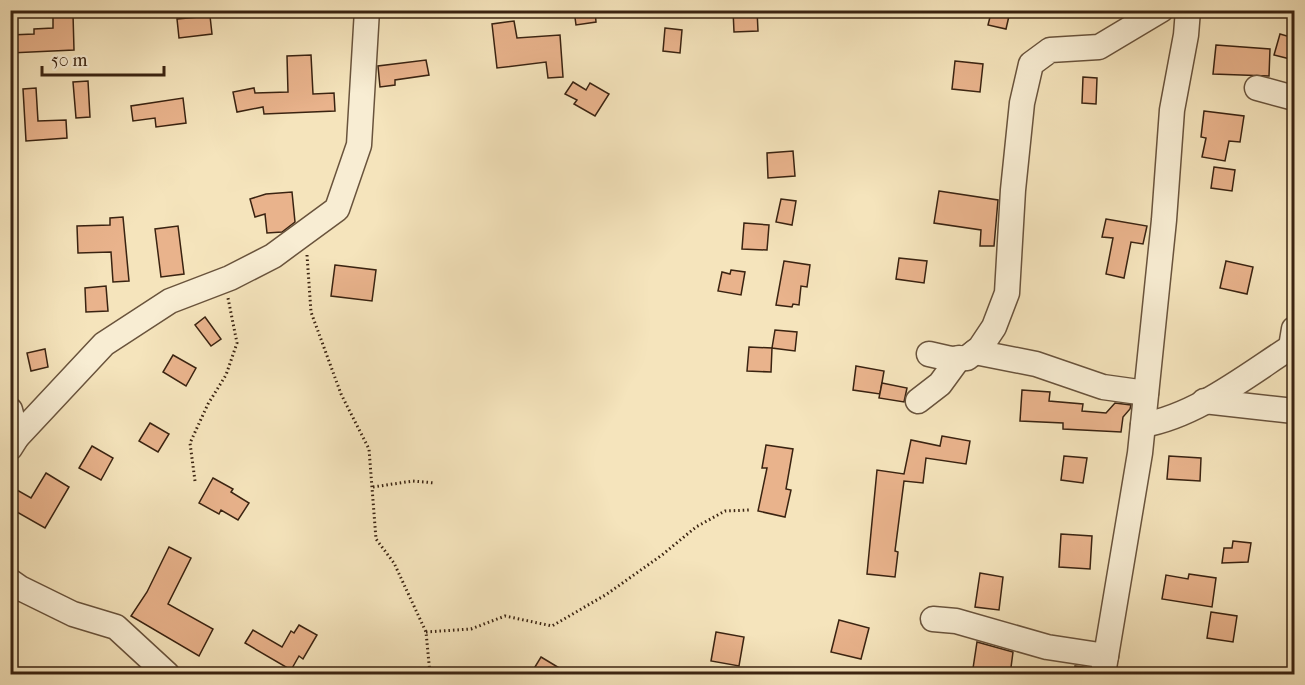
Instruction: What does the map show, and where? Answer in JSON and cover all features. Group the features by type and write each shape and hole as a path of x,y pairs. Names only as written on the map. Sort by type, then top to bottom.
{"street":[{"path":"14,442 104,344 170,301 230,278 273,256 338,209 359,145 367,10"},
{"path":"918,400 940,384 994,327 1007,293 1013,190 1022,103 1031,64 1050,50 1099,47 1161,10"},
{"path":"933,619 956,621 1105,665 1143,425 1164,220 1172,110 1186,35 1188,10"},
{"path":"1257,88 1294,98"},
{"path":"1143,425 1163,422 1204,401 1291,347 1294,330"},
{"path":"929,354 967,355 1036,364 1103,387 1146,393"},
{"path":"1204,401 1294,411"},
{"path":"10,410 14,442"},
{"path":"10,581 73,614 116,627 167,675"}],"path":[{"path":"306,232 311,312 341,394 369,449 376,539 394,563 426,632 430,675"},
{"path":"195,481 190,443 208,404 226,375 237,343 228,299 230,278"},
{"path":"373,487 412,482 435,483"},
{"path":"426,632 471,629 505,616 552,626 607,594 663,555 696,526 725,511 749,510"}],"building":[{"path":"574,10 595,10 596,22 576,25"},
{"path":"733,10 757,10 758,31 734,32"},
{"path":"991,13 1009,16 1006,29 988,25"},
{"path":"73,14 74,50 10,53 10,35 34,34 34,29 53,28 53,15"},
{"path":"210,16 212,34 179,38 177,19"},
{"path":"514,21 517,38 560,35 563,77 548,78 546,62 497,68 492,24"},
{"path":"665,28 682,30 680,53 663,51"},
{"path":"1280,34 1294,38 1294,60 1274,55"},
{"path":"1216,45 1270,49 1269,76 1213,74"},
{"path":"311,55 313,94 334,93 335,111 264,114 263,107 237,112 233,92 254,88 255,93 288,92 287,56"},
{"path":"426,60 429,75 395,80 395,85 380,87 378,66"},
{"path":"955,61 983,64 980,92 952,89"},
{"path":"1083,77 1097,78 1096,104 1082,103"},
{"path":"88,81 90,117 76,118 73,82"},
{"path":"573,82 586,90 590,83 609,94 595,116 574,104 577,100 565,94"},
{"path":"36,88 38,121 66,120 67,138 26,141 23,89"},
{"path":"183,98 186,123 156,127 155,118 133,121 131,106"},
{"path":"1204,111 1244,116 1240,142 1229,141 1225,161 1202,157 1206,138 1201,137"},
{"path":"793,151 795,176 768,178 767,153"},
{"path":"1214,167 1235,170 1232,191 1211,188"},
{"path":"939,191 998,200 994,246 980,246 981,230 934,223"},
{"path":"292,192 295,222 282,232 267,233 265,214 255,217 250,199 266,194"},
{"path":"781,199 796,201 792,225 776,222"},
{"path":"123,217 129,281 113,282 111,252 78,253 77,226 110,225 110,218"},
{"path":"1106,219 1147,226 1143,244 1131,242 1124,278 1106,274 1113,238 1102,237"},
{"path":"744,223 769,225 767,250 742,249"},
{"path":"178,226 184,274 161,277 155,229"},
{"path":"899,258 927,261 924,283 896,279"},
{"path":"784,261 810,265 807,287 801,286 799,305 793,304 792,307 776,305"},
{"path":"1226,261 1253,267 1247,294 1220,288"},
{"path":"335,265 376,270 372,301 331,296"},
{"path":"731,270 745,272 741,295 718,291 722,272 730,274"},
{"path":"106,286 108,311 86,312 85,288"},
{"path":"205,317 221,339 211,346 195,325"},
{"path":"775,330 797,332 795,351 772,348"},
{"path":"749,347 772,348 771,372 747,371"},
{"path":"45,349 48,367 31,371 27,353"},
{"path":"173,355 196,368 186,386 163,372"},
{"path":"856,366 884,371 880,394 853,390"},
{"path":"882,383 907,388 904,402 879,398"},
{"path":"1022,390 1050,392 1049,401 1083,404 1082,411 1106,413 1115,403 1131,405 1123,417 1121,432 1063,429 1063,423 1020,421"},
{"path":"150,423 169,434 158,452 139,441"},
{"path":"942,436 970,441 966,464 926,458 923,483 904,481 895,551 898,552 895,577 867,574 877,470 904,474 911,440 940,446"},
{"path":"766,445 793,449 786,489 791,490 785,517 758,511 767,468 762,468"},
{"path":"92,446 113,458 101,480 79,468"},
{"path":"1064,456 1087,458 1083,483 1061,480"},
{"path":"1169,456 1201,458 1200,481 1167,479"},
{"path":"46,473 69,487 45,528 10,508 10,486 31,498"},
{"path":"213,478 233,489 231,492 249,503 238,520 221,510 219,514 199,503"},
{"path":"1061,534 1092,536 1090,569 1059,567"},
{"path":"1233,541 1251,543 1248,562 1222,563 1224,548 1232,548"},
{"path":"169,547 191,558 168,604 213,629 199,656 131,616 147,592"},
{"path":"980,573 1003,577 999,610 975,607"},
{"path":"1189,574 1216,578 1212,607 1162,599 1166,575 1188,579"},
{"path":"1211,612 1237,616 1233,642 1207,638"},
{"path":"839,620 869,628 861,659 831,652"},
{"path":"299,625 317,635 303,659 299,656 291,670 245,643 253,630 282,647 291,631 294,633"},
{"path":"716,632 744,637 739,666 711,661"},
{"path":"977,642 1013,652 1010,675 972,675"},
{"path":"541,657 571,675 530,675"},
{"path":"1075,666 1090,668 1089,675 1074,675"}]}
